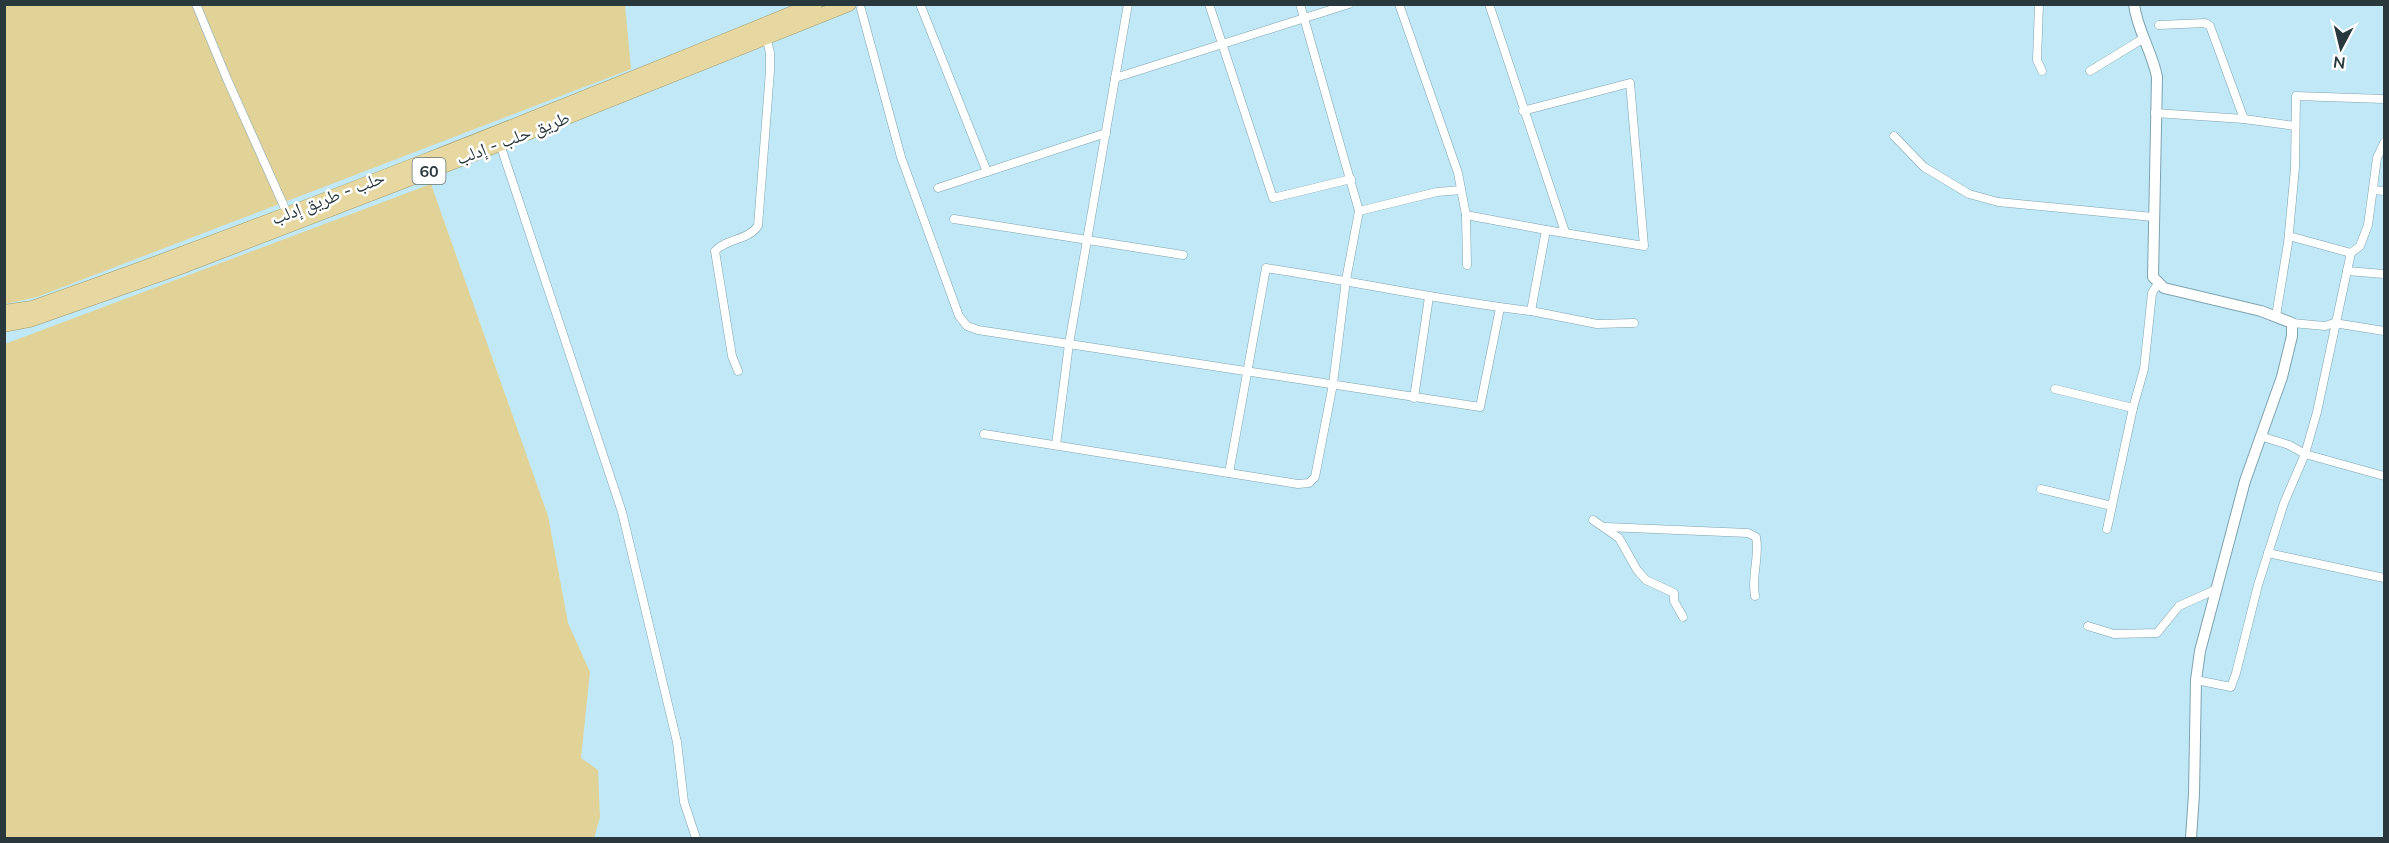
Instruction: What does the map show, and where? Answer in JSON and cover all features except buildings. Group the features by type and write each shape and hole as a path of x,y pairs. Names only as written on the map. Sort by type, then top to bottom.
{"highway":[{"name":"60","path":"764,32 815,4"},
{"name":"طريق حلب - إدلب","path":"4,325 30,320 178,267 764,32 855,7"},
{"name":"حلب - طريق إدلب","path":"4,312 43,304 287,213 499,138"}],"street":[{"path":"196,4 287,213"},
{"path":"920,4 987,172"},
{"path":"1056,445 1069,344 1128,4"},
{"path":"1209,4 1273,198 1351,179"},
{"path":"984,434 1298,484 1309,483 1315,477 1333,384 1346,280 1359,211 1300,4"},
{"path":"1115,78 1349,4"},
{"path":"1399,4 1461,190 1466,215 1467,264"},
{"path":"1489,4 1565,232"},
{"path":"2039,4 2037,60 2042,71"},
{"path":"2134,4 2139,28 2155,63 2157,77 2153,277 2164,288 2276,316 2292,323 2325,326 2334,323 2385,331"},
{"path":"855,7 901,157 959,316 967,326 978,330 1414,398 1480,406 1500,308"},
{"path":"2159,25 2205,23 2210,26 2244,119"},
{"path":"738,371 732,356 715,251 721,245 752,234 758,226 770,71 770,53 764,32"},
{"path":"2090,71 2144,38"},
{"path":"1466,215 1644,246 1630,83 1523,111"},
{"path":"2276,316 2289,236 2295,168 2296,96 2385,99"},
{"path":"2156,112 2244,119 2295,126"},
{"path":"938,188 1106,133"},
{"path":"1894,136 1924,167 1969,194 1998,202 2153,217"},
{"path":"499,138 622,512 677,742 684,802 696,838"},
{"path":"2196,680 2231,687 2268,553 2284,503 2305,454 2317,412 2334,323 2351,253 2360,246 2364,239 2377,158 2385,143"},
{"path":"1359,211 1437,192 1461,190"},
{"path":"2373,190 2385,191"},
{"path":"954,219 1184,255"},
{"path":"1530,311 1546,230"},
{"path":"2289,236 2351,253"},
{"path":"1229,473 1266,268 1597,324 1634,323"},
{"path":"2347,270 2385,274"},
{"path":"2107,529 2133,408 2144,369 2152,293 2159,282"},
{"path":"1414,398 1429,297"},
{"path":"2191,838 2196,680 2200,651 2246,481 2282,376 2292,336 2292,323"},
{"path":"2055,389 2133,408"},
{"path":"2260,436 2289,445 2305,454 2385,476"},
{"path":"2041,489 2112,506"},
{"path":"1593,520 1619,538 1637,570 1646,580 1674,593 1674,601 1683,617"},
{"path":"1606,527 1748,533 1756,537 1758,545 1752,583 1755,596"},
{"path":"2268,553 2385,578"},
{"path":"2088,626 2114,634 2157,633 2179,606 2217,589"}],"shaded area":[{"path":"5,5 625,5 631,69 37,297 5,304"},
{"path":"431,184 548,516 568,623 590,672 581,758 598,770 600,817 594,838 5,838 5,344"}]}
